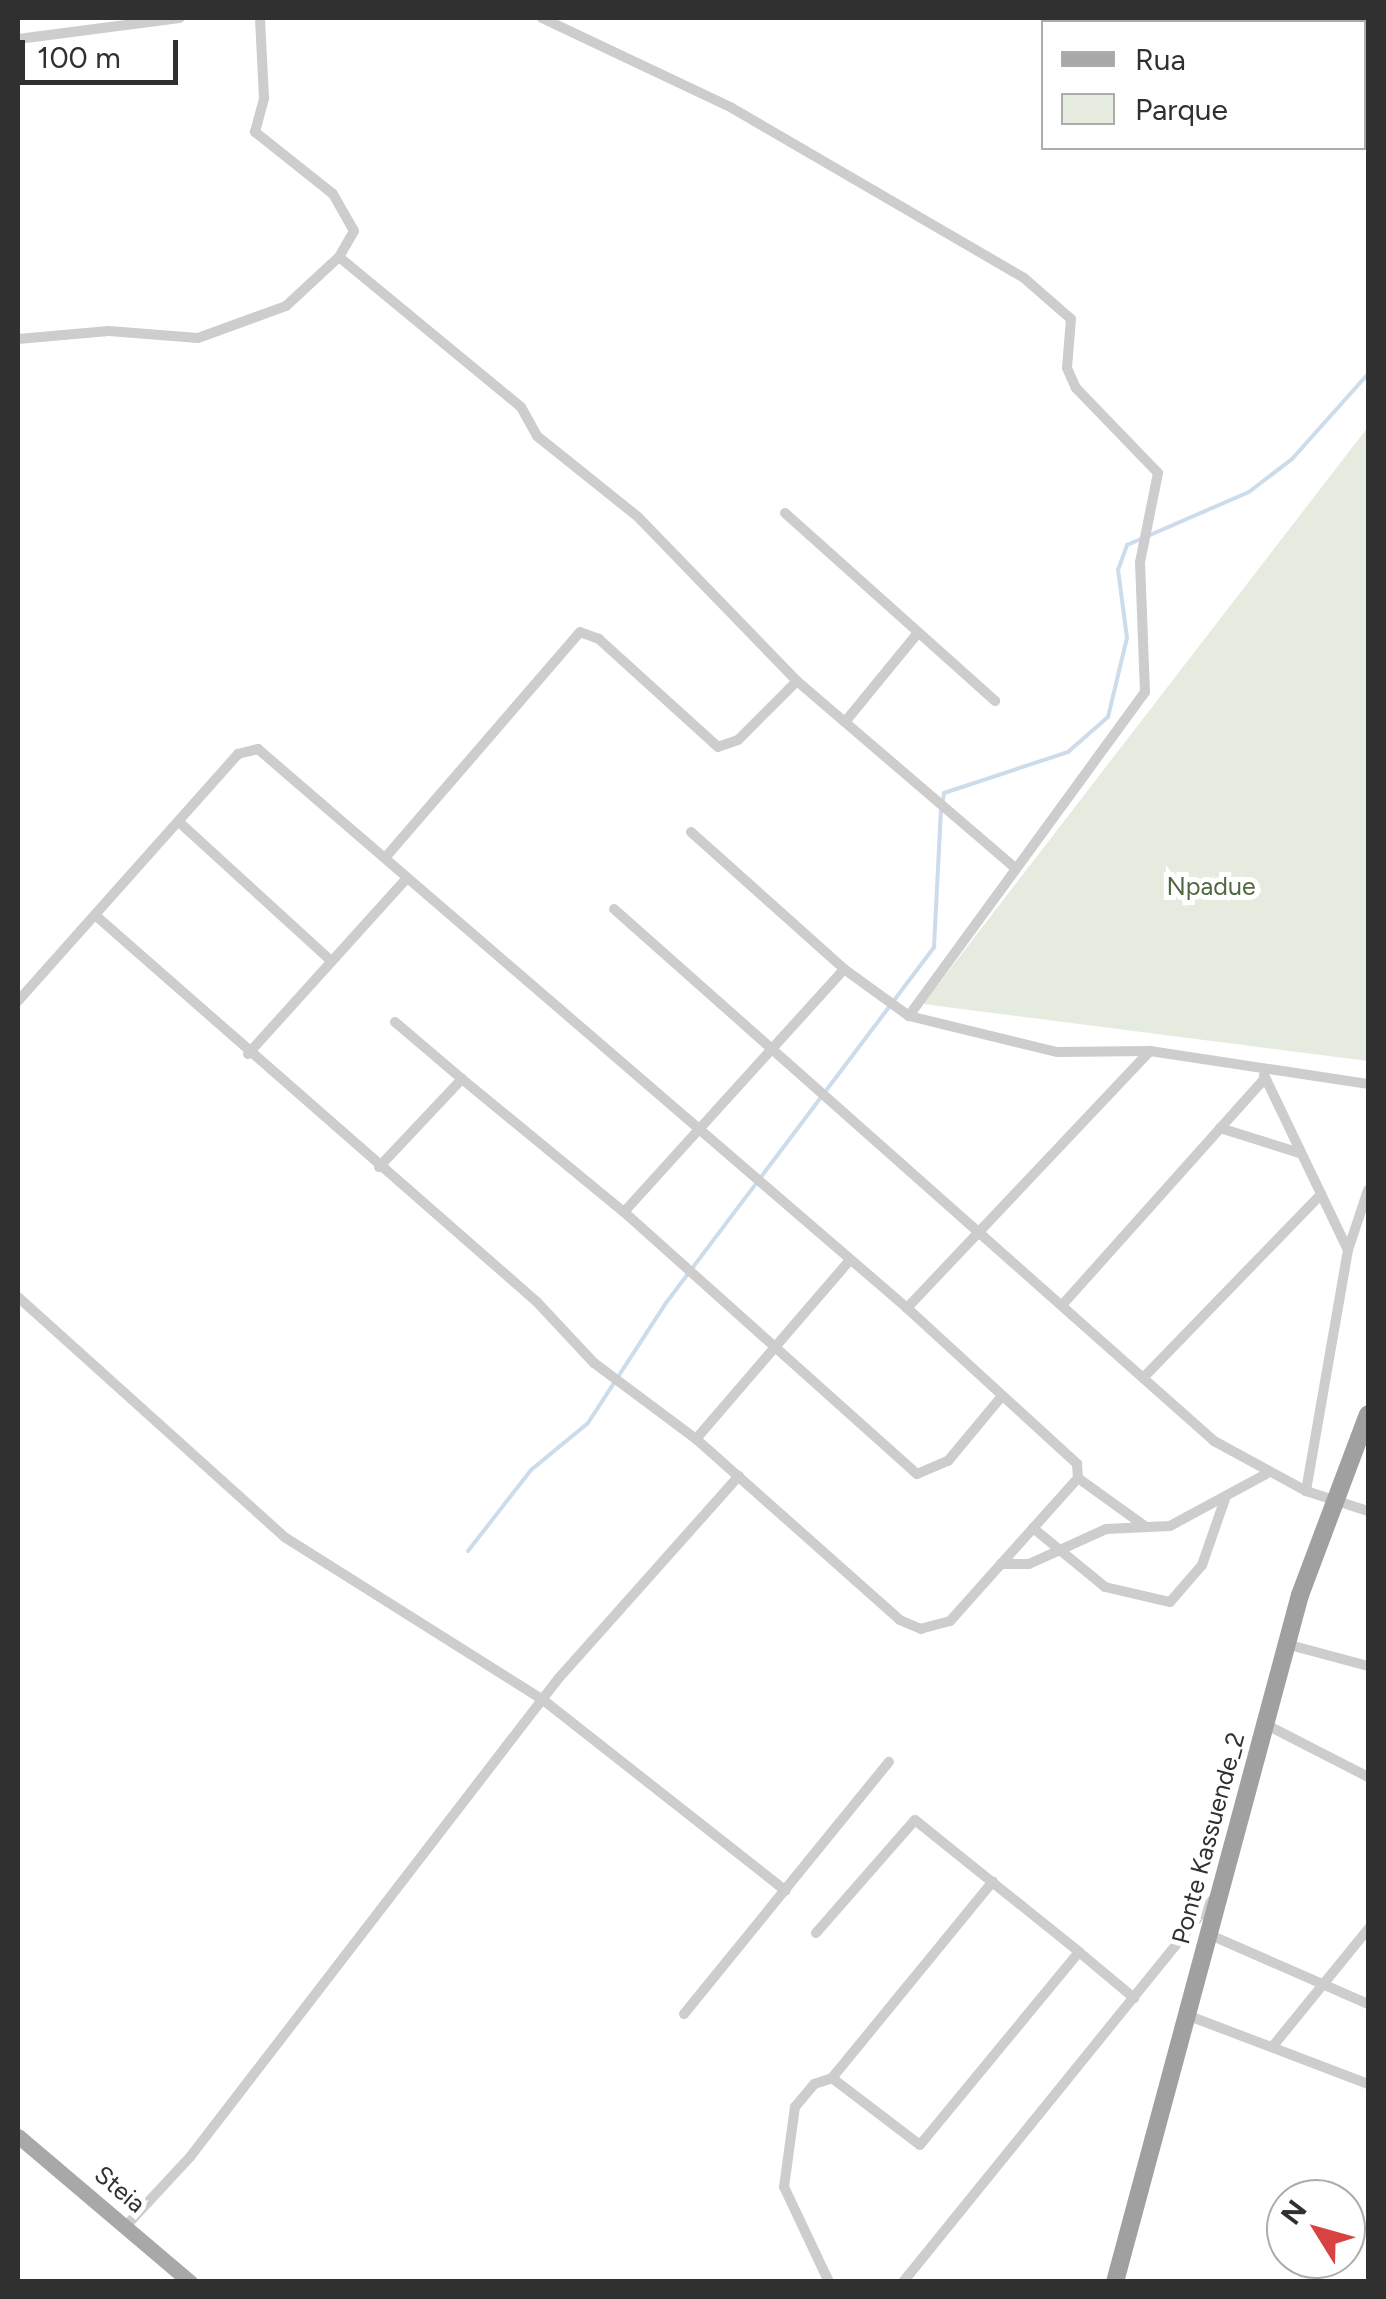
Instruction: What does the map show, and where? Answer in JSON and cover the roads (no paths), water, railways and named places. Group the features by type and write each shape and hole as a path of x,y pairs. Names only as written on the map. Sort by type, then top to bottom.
{"highway":[{"name":"Ponte Kassuende_2","path":"1115,2282 1286,1644 1331,1501 1368,1414"}],"main road":[{"name":"Steia","path":"18,2136 190,2282"}],"street":[{"path":"18,38 180,18"},
{"path":"18,338 96,331 198,338 286,306 339,257 354,231 333,194 255,132 264,98 260,18"},
{"path":"542,18 732,108 1024,278 1067,311 1066,368 1076,388 1158,473 1140,562 1145,692 1013,866 909,1016"},
{"path":"339,257 521,407 536,436 638,516 797,681 1013,866"},
{"path":"785,513 996,701"},
{"path":"385,858 580,632 599,638 718,747 738,740 797,681"},
{"path":"845,722 918,634"},
{"path":"18,1001 251,746 907,1308 1076,1464 1078,1478 1147,1528"},
{"path":"179,822 331,961"},
{"path":"691,832 844,969 909,1016 1057,1052 1150,1052 1368,1084"},
{"path":"248,1054 407,878"},
{"path":"614,909 768,1048 982,1229 1144,1378 1266,1474 1331,1501 1368,1511"},
{"path":"95,915 248,1054 537,1302 594,1363 696,1439 921,1630 950,1620 1078,1478"},
{"path":"624,1212 768,1048 844,969"},
{"path":"395,1022 624,1212 776,1345 906,1467 925,1476 948,1461 1002,1396"},
{"path":"907,1308 1150,1052"},
{"path":"1258,1066 1348,1250"},
{"path":"1064,1303 1265,1078"},
{"path":"379,1168 462,1079"},
{"path":"1220,1128 1300,1153"},
{"path":"1306,1491 1348,1250 1368,1190"},
{"path":"1144,1378 1320,1194"},
{"path":"696,1439 850,1260"},
{"path":"18,1297 286,1538 542,1700 786,1890"},
{"path":"1001,1564 1019,1567 1106,1529 1170,1526 1266,1474"},
{"path":"125,2226 190,2158 542,1700 739,1476"},
{"path":"1033,1528 1105,1587 1170,1602 1202,1565 1226,1496"},
{"path":"1286,1644 1368,1666"},
{"path":"1265,1724 1368,1777"},
{"path":"684,2014 890,1762"},
{"path":"816,1933 914,1820 1134,1998"},
{"path":"829,2282 787,2199 784,2172 794,2107 814,2084 832,2078 993,1881"},
{"path":"903,2282 1220,1890"},
{"path":"1274,2046 1321,1978 1368,1929"},
{"path":"1208,1934 1321,1978 1368,2004"},
{"path":"832,2078 920,2145 1079,1952"},
{"path":"1184,2014 1368,2084"}],"waterway":[{"path":"943,800 944,793 1068,752 1108,717 1127,638 1118,570 1127,545 1249,492 1292,459 1368,374"},
{"path":"468,1551 531,1470 588,1423 666,1303 934,947 941,809"}],"park label":[{"name":"Npadue","path":"1211,886"}]}
